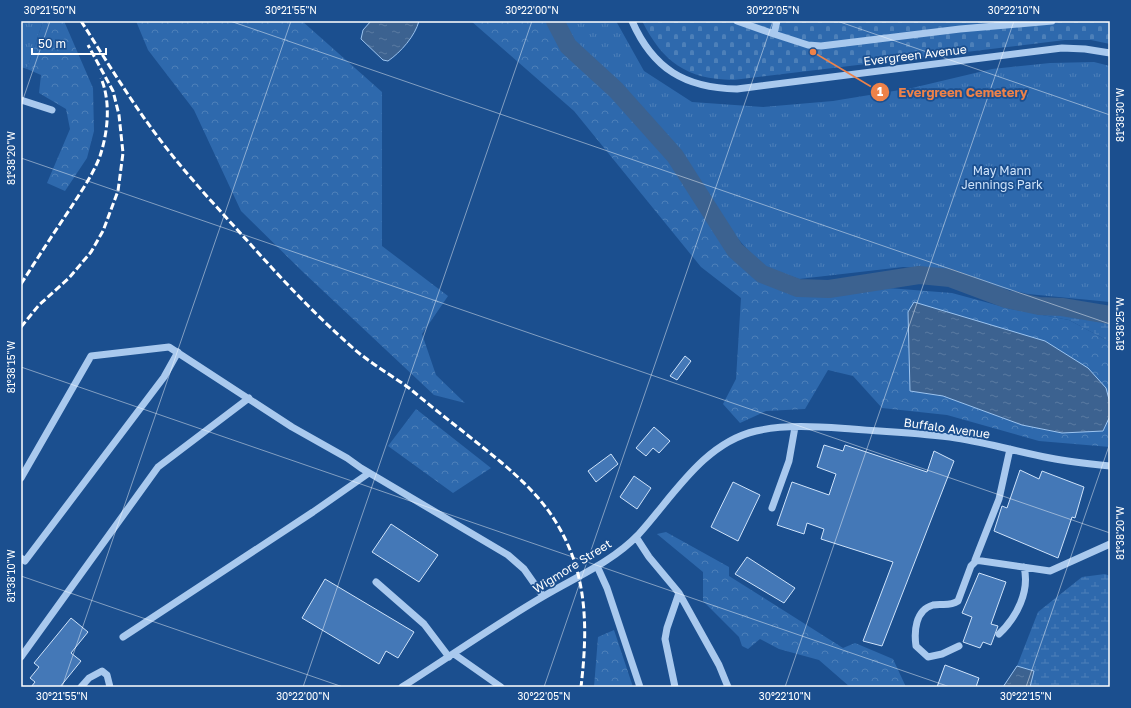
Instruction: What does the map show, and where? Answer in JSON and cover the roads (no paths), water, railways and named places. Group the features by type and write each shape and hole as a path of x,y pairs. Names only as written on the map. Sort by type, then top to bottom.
{"street":[{"name":"Evergreen Avenue","path":"632,21 647,49 660,63 684,79 715,88 737,89 1062,48 1085,49 1110,53"},
{"path":"737,21 808,45 821,46 960,29 1052,21"},
{"path":"774,34 777,21"},
{"path":"21,100 52,110"},
{"path":"21,478 91,356 169,347 292,427 348,458 369,473 508,556 524,569 543,596"},
{"path":"22,562 164,376 178,352"},
{"path":"21,657 158,467 248,398"},
{"name":"Buffalo Avenue","path":"779,427 823,427 958,438 1051,458 1110,466"},
{"name":"Wigmore Street","path":"402,687 543,596 597,566 636,537 688,476 708,457 726,443 742,435 779,427"},
{"path":"772,508 789,461 795,427"},
{"path":"977,560 975,560 999,500 1010,449"},
{"path":"123,637 313,512 369,473"},
{"path":"636,537 649,556 679,593 719,665 728,687"},
{"path":"977,560 1050,571 1110,544"},
{"path":"959,646 942,654 928,657 916,646 914,628 924,611 932,605 947,605 958,601 971,566 977,560"},
{"path":"597,566 607,588 640,687"},
{"path":"999,634 1010,622 1024,593 1027,579 1024,567"},
{"path":"376,582 424,624 452,656 501,687"},
{"path":"675,687 665,639 667,628 679,593"},
{"path":"81,687 89,678 102,672 107,675 110,687"}],"water":[{"path":"371,21 419,21 407,43 388,61 383,60 361,39 363,30"},
{"path":"914,302 1045,341 1088,368 1106,388 1110,403 1110,416 1103,431 1062,433 1022,425 943,396 910,391 908,312"},
{"path":"1017,666 1034,671 1030,687 1003,687"}],"waterway":[{"path":"555,21 568,46 616,90 675,156 735,250 762,274 798,288 829,289 919,275 950,278 1006,299 1039,306 1062,307 1110,315"}],"railway":[{"path":"81,21 128,94 168,150 210,200 296,294 338,335 373,364 409,388 511,471 545,506 565,539 574,559 583,600 585,643 581,687"},
{"path":"21,327 39,305 69,278 91,252 103,231 118,191 123,153 119,115 113,91 88,45"},
{"path":"21,284 86,184 100,156 105,137 107,117 106,97 101,78"}],"place":[{"name":"Evergreen Cemetery","path":"813,52"}],"park label":[{"name":"May Mann Jennings Park","path":"1002,177"}]}
